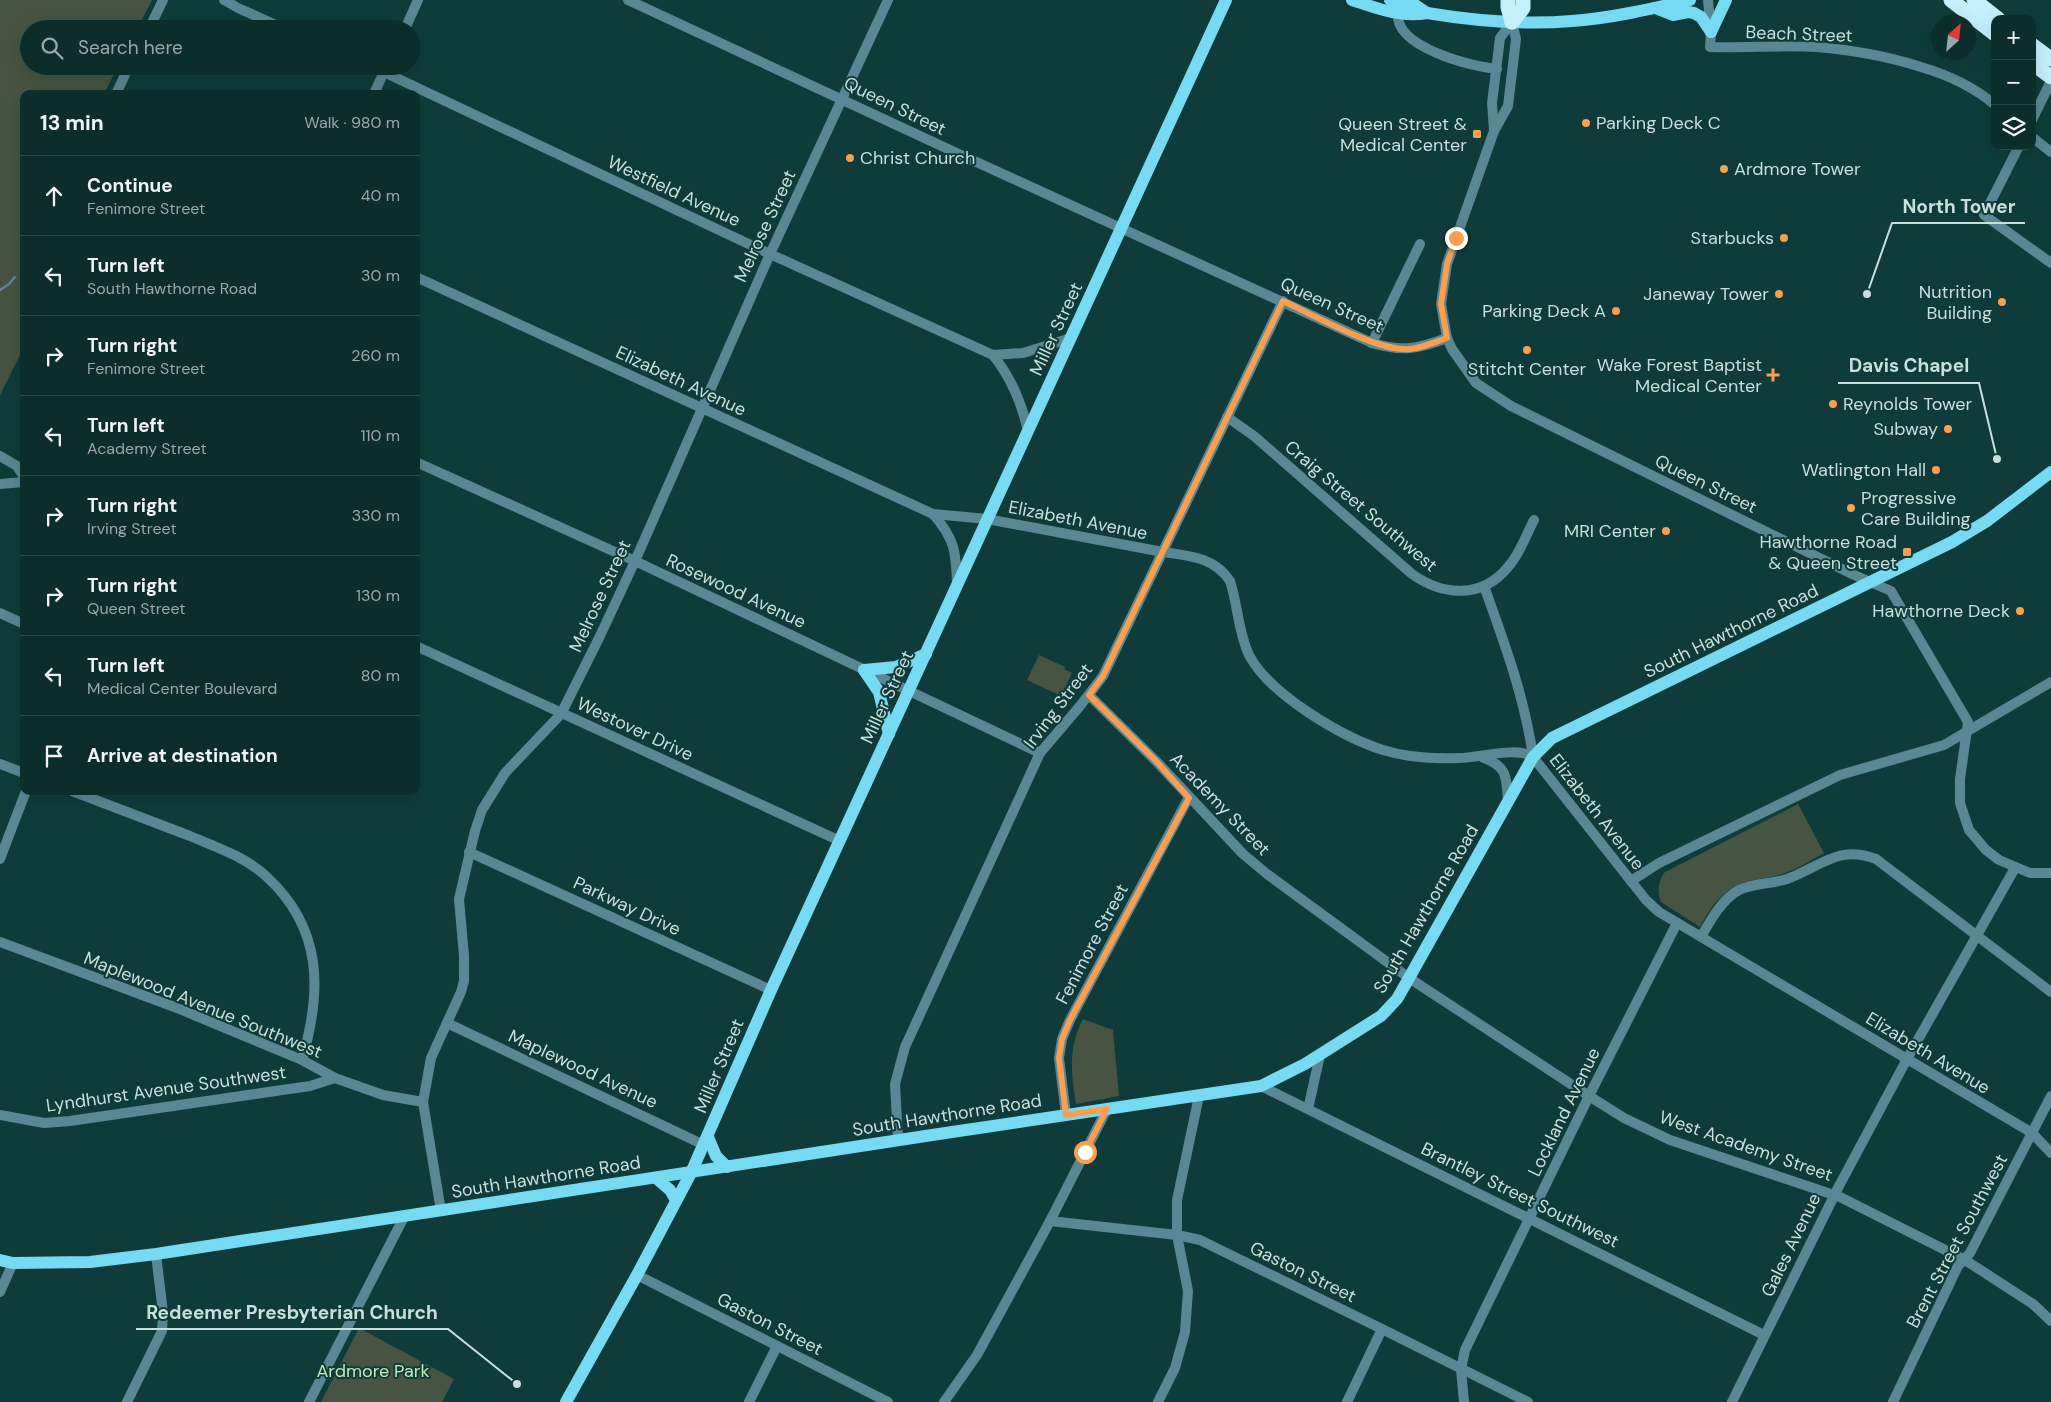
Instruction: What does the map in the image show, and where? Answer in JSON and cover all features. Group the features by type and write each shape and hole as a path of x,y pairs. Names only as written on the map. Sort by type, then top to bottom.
{"highway":[{"path":"1508,0 1512,22"},
{"path":"1512,22 1522,8 1523,0"},
{"path":"1951,0 1991,31"},
{"path":"1974,0 1993,15"},
{"path":"2036,48 2051,59"},
{"path":"2036,66 2051,77"}],"main road":[{"name":"Miller Street","path":"566,1402 637,1275 706,1141 771,990 1226,0"},
{"path":"1352,0 1398,14 1413,16 1426,13 1512,22 1573,21 1655,8 1690,0"},
{"path":"1390,0 1415,6 1426,13"},
{"path":"1711,32 1726,0"},
{"path":"1655,8 1673,15 1694,13 1701,17 1711,32"},
{"name":"South Hawthorne Road","path":"0,1260 14,1263 90,1262 156,1254 1261,1086 1320,1055 1381,1016 1397,999 1533,757 1552,738 1969,532 2051,472"},
{"path":"864,670 896,667 926,654"},
{"path":"864,670 880,692 889,734"},
{"path":"706,1141 716,1156 727,1167"},
{"path":"656,1178 670,1190 676,1200"}],"street":[{"path":"153,20 163,0"},
{"path":"224,0 265,20"},
{"path":"408,20 418,0"},
{"name":"Queen Street","path":"628,0 645,3 948,149 1372,343 1390,348 1410,350 1447,338 1452,349 1476,383 1511,406 1870,582 1892,591 1968,722 1960,779 1960,803 1969,830 1986,850 2015,868 2030,873 2051,873"},
{"name":"Melrose Street","path":"440,1211 423,1102 431,1058 464,981 464,956 459,898 469,852 482,810 493,791 519,756 561,714 635,562 770,254 888,0"},
{"path":"1708,0 1711,32"},
{"path":"1398,14 1401,27 1420,44 1472,66 1497,69"},
{"path":"1494,131 1492,103 1500,38 1512,22"},
{"path":"1447,338 1441,304 1447,264 1494,131 1508,106 1516,39 1512,22"},
{"name":"Beach Street","path":"1711,32 1710,47 1814,47 1880,56 1925,68 1953,79 1967,85 1991,102"},
{"path":"118,90 126,75"},
{"path":"376,90 382,75"},
{"name":"Westfield Avenue","path":"397,75 770,254 993,355 1007,372 1017,391 1028,430"},
{"path":"2036,112 2051,81"},
{"path":"2036,140 2051,152"},
{"path":"2017,150 1984,215 2051,263"},
{"path":"1372,343 1420,244"},
{"name":"Elizabeth Avenue","path":"420,279 933,514 987,519 1202,558 1226,574 1234,593 1242,633 1250,657 1274,685 1306,711 1356,739 1383,750 1424,758 1481,757 1526,752 1533,757 1646,900 1659,912 2032,1133 2051,1153"},
{"name":"Irving Street","path":"898,1140 895,1084 905,1047 1040,753 1103,676 1283,301"},
{"name":"Westfield Avenue","path":"993,355 1023,353 1071,338"},
{"name":"Craig Street Southwest","path":"1227,417 1254,436 1425,583 1450,592 1484,586 1508,568 1534,520"},
{"path":"0,456 17,466 20,471"},
{"name":"Rosewood Avenue","path":"420,464 635,562 1040,753"},
{"path":"0,484 20,482"},
{"name":"Elizabeth Avenue","path":"933,514 950,535 956,560 958,584"},
{"path":"1484,586 1506,647 1529,730 1533,757"},
{"path":"0,613 20,622"},
{"name":"Westover Drive","path":"420,648 840,841"},
{"path":"1631,881 1667,859 1840,775 1944,744 1966,733 2051,682"},
{"name":"Academy Street","path":"1089,695 1157,762 1243,854 1409,978"},
{"path":"1481,757 1497,763 1504,772 1508,801"},
{"path":"0,764 20,772"},
{"path":"0,859 24,795"},
{"path":"83,795 155,822 239,858 266,876 278,888 303,926 308,937 314,966 312,1027 302,1060"},
{"name":"Fenimore Street","path":"1066,1115 1059,1058 1062,1039 1070,1020 1189,798"},
{"name":"Parkway Drive","path":"469,852 771,990"},
{"path":"1701,937 1723,903 1739,890 1787,878 1836,856 1848,853 1865,854 1876,859 2051,992"},
{"name":"Gales Avenue","path":"1732,1402 1834,1194 1907,1059 2015,868"},
{"name":"Lockland Avenue","path":"1464,1402 1461,1369 1465,1350 1589,1096 1677,923"},
{"name":"Maplewood Avenue Southwest","path":"0,942 177,1008 302,1060 335,1078 383,1095 423,1102"},
{"name":"West Academy Street","path":"1409,978 1624,1118 1670,1140 1834,1194 1964,1260 2033,1304 2051,1321"},
{"name":"Maplewood Avenue","path":"447,1023 706,1141"},
{"path":"1308,1109 1320,1055"},
{"name":"Lyndhurst Avenue Southwest","path":"0,1115 44,1123 70,1121 310,1086 335,1078"},
{"name":"Brantley Street Southwest","path":"1261,1086 1764,1335"},
{"path":"1158,1402 1175,1368 1180,1353 1187,1312 1187,1279 1177,1235 1177,1200 1199,1096"},
{"name":"Brent Street Southwest","path":"1893,1402 1958,1266 1970,1253 2051,1096"},
{"path":"944,1402 977,1355 1050,1221 1107,1109"},
{"path":"310,1402 404,1216"},
{"name":"Gaston Street","path":"1050,1221 1177,1235 1200,1240 1528,1402"},
{"path":"127,1402 162,1331 164,1313 156,1254"},
{"path":"0,1292 14,1263"},
{"name":"Gaston Street","path":"637,1275 888,1402"},
{"path":"1347,1402 1382,1329"},
{"path":"749,1402 777,1346"}],"green space":[{"path":"0,0 152,0 142,20 20,20 20,75 114,75 106,90 20,90 20,355 0,395"},
{"path":"1039,655 1065,667 1064,669 1072,673 1061,696 1027,680"},
{"path":"1798,804 1824,853 1785,873 1737,885 1718,900 1700,927 1661,902 1659,887 1665,872"},
{"path":"1083,1019 1113,1030 1119,1096 1076,1104 1072,1060 1075,1040"},
{"name":"Ardmore Park","path":"359,1328 454,1379 442,1402 321,1402"}],"waterway":[{"path":"0,290 15,277"}],"place":[{"name":"Parking Deck C","path":"1586,123"},
{"name":"Queen Street & Medical Center","path":"1477,134"},
{"name":"Christ Church","path":"850,158"},
{"name":"Ardmore Tower","path":"1724,169"},
{"name":"Starbucks","path":"1784,238"},
{"name":"Janeway Tower","path":"1779,294"},
{"name":"North Tower","path":"1867,294"},
{"name":"Nutrition Building","path":"2002,302"},
{"name":"Parking Deck A","path":"1616,311"},
{"name":"Stitcht Center","path":"1527,350"},
{"name":"Wake Forest Baptist Medical Center","path":"1773,375"},
{"name":"Reynolds Tower","path":"1833,404"},
{"name":"Subway","path":"1948,429"},
{"name":"Davis Chapel","path":"1997,459"},
{"name":"Watlington Hall","path":"1936,470"},
{"name":"Progressive Care Building","path":"1851,508"},
{"name":"MRI Center","path":"1666,531"},
{"name":"Hawthorne Road & Queen Street","path":"1907,552"},
{"name":"Hawthorne Deck","path":"2020,611"},
{"name":"Redeemer Presbyterian Church","path":"517,1384"}],"route":[{"path":"1085,1152 1107,1109 1066,1115 1059,1058 1062,1039 1070,1020 1189,798 1157,762 1089,695 1103,676 1283,301 1372,343 1390,348 1410,350 1429,345 1447,338 1441,304 1447,264 1456,238"}]}
